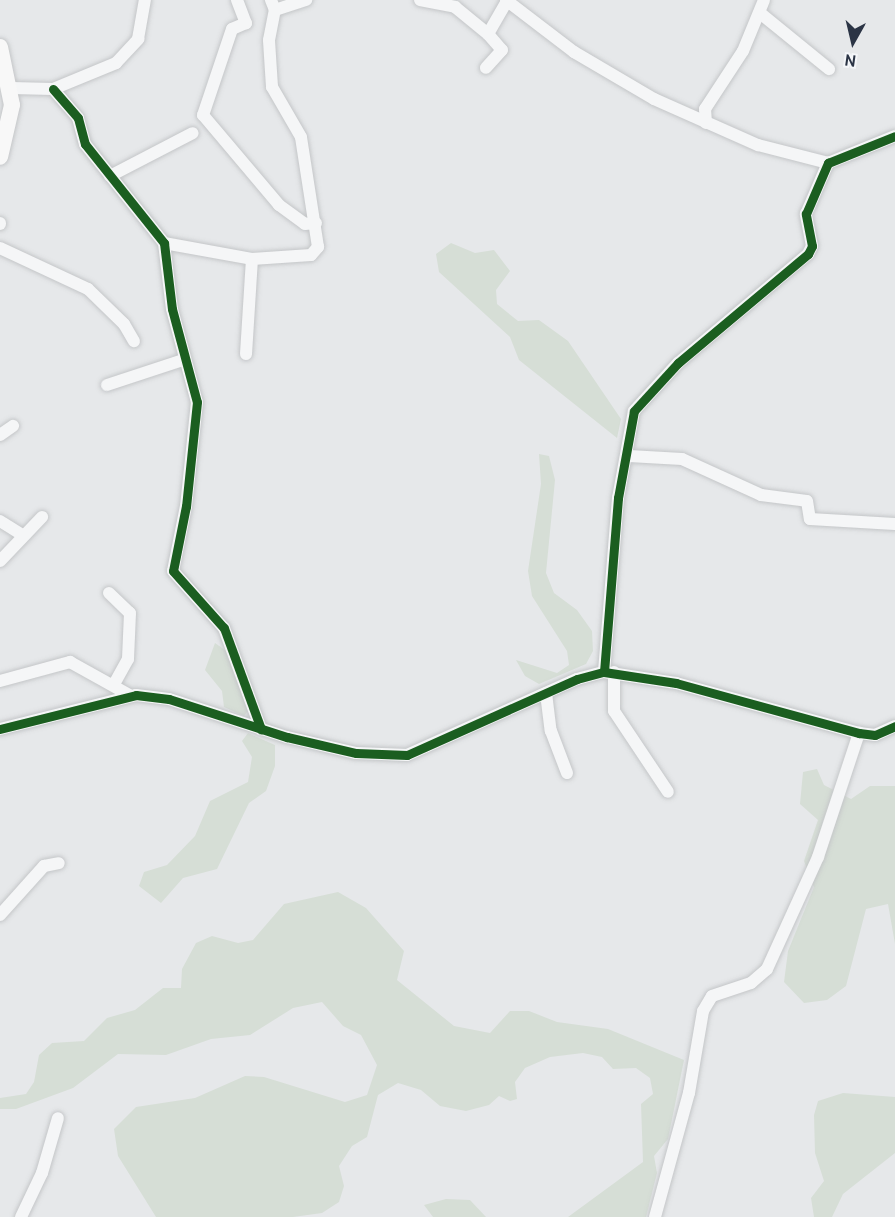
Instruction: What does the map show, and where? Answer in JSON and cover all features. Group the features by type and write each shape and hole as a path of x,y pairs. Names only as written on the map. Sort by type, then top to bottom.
{"street":[{"path":"11,88 53,89 116,63 138,39 145,0"},
{"path":"237,0 246,23 232,29 203,115 279,206 305,224 316,223"},
{"path":"164,243 252,260 311,255 318,247 302,136 273,87 269,40 273,5 306,0"},
{"path":"420,0 456,7 488,34 502,50 486,68"},
{"path":"706,123 705,109 743,51 764,0"},
{"path":"488,34 507,1 609,74 706,123 758,145 828,164 895,136"},
{"path":"760,13 829,69"},
{"path":"0,47 11,88 10,126 0,157"},
{"path":"53,89 78,118 85,144 164,243 183,360 194,387 196,417 173,571 224,628 261,729"},
{"path":"110,176 193,133"},
{"path":"828,164 806,214 812,246 808,254 660,379 634,411 624,451 629,456 682,459 761,495 807,501 810,519 895,524"},
{"path":"0,249 88,289 124,324 134,341"},
{"path":"246,354 252,260"},
{"path":"107,385 183,360"},
{"path":"0,435 13,426"},
{"path":"629,456 618,498 609,672 614,711 668,792"},
{"path":"0,561 22,535 42,517"},
{"path":"0,521 22,535"},
{"path":"109,593 130,613 128,659 114,684"},
{"path":"0,681 70,662 114,684 131,696"},
{"path":"0,729 131,696 169,699 261,729 356,753 407,755 546,693 609,672 676,683 859,733 874,735 895,726"},
{"path":"546,693 551,731 567,773"},
{"path":"655,1217 689,1093 703,1011 712,996 751,983 767,969 818,857 859,733"},
{"path":"0,915 44,866 60,863"},
{"path":"21,1217 42,1173 58,1118"}],"shaded area":[{"path":"451,243 475,253 494,250 510,271 496,290 497,304 518,321 539,320 568,341 621,419 617,438 519,360 510,337 439,272 436,254"},
{"path":"539,454 549,456 555,480 546,573 554,593 577,610 592,631 593,651 586,664 539,684 525,676 516,660 557,673 569,665 567,651 532,596 528,571 541,484"},
{"path":"215,643 229,653 248,711 244,716 224,707 222,691 205,670"},
{"path":"248,733 275,745 275,766 266,791 249,803 217,869 183,878 161,903 139,886 144,872 167,865 195,836 210,801 248,782 252,757 242,741"},
{"path":"817,769 824,785 851,799 870,786 895,786 895,944 888,904 866,909 846,986 827,1000 804,1003 784,982 788,951 814,887 804,861 818,820 800,804 803,772"},
{"path":"338,892 366,908 404,951 397,980 454,1026 490,1033 510,1011 529,1011 557,1022 608,1029 684,1060 668,1139 654,1156 657,1173 646,1217 568,1217 643,1162 641,1104 653,1094 650,1078 636,1068 613,1069 602,1057 583,1053 550,1057 525,1068 515,1082 517,1099 510,1101 499,1096 489,1105 466,1111 440,1106 421,1090 398,1083 378,1095 367,1137 352,1146 339,1166 344,1186 339,1202 322,1213 293,1217 156,1217 118,1156 114,1129 136,1107 195,1098 245,1076 264,1077 345,1102 367,1095 377,1065 361,1035 343,1026 322,1002 293,1008 250,1035 211,1039 166,1055 118,1054 73,1088 16,1109 0,1109 0,1098 26,1094 34,1082 39,1055 52,1043 84,1041 107,1018 135,1010 163,988 181,988 182,969 196,943 212,936 238,943 253,940 284,904"},
{"path":"843,1093 895,1097 895,1153 843,1194 832,1217 814,1217 811,1198 824,1181 815,1153 814,1115 818,1101"},
{"path":"446,1199 470,1200 486,1217 433,1217 424,1205"}],"cycle path":[{"path":"53,89 78,118 85,144 164,243 172,309 197,402 186,506 173,571 224,628 261,729"},
{"path":"604,672 618,498 634,411 678,363 808,254 812,246 806,214 828,163 895,136"},
{"path":"0,729 136,695 169,699 287,737 356,753 407,755 577,679 604,672 676,683 859,733 875,735 895,726"}]}
